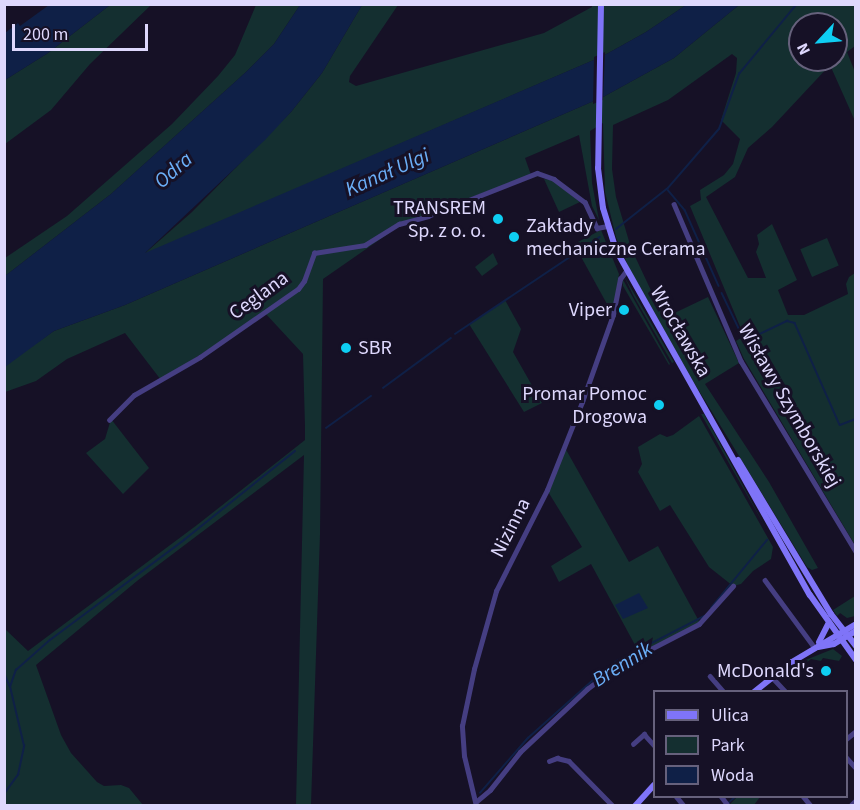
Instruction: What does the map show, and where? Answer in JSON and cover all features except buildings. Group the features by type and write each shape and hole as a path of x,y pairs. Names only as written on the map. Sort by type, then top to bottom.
{"main road":[{"name":"Wrocławska","path":"601,4 597,126 600,187 607,226 626,271 828,624 855,660"},
{"name":"Wrocławska","path":"733,456 771,511 855,646"},
{"path":"816,647 828,624"},
{"path":"845,633 855,624"},
{"path":"756,690 816,647 845,633 855,631"},
{"path":"635,806 653,786"}],"street":[{"name":"Ceglana","path":"109,420 134,395 200,357 298,290 304,281 314,253 365,245 399,224 428,216 537,173 554,179 585,202 597,228 607,226"},
{"name":"Wisławy Szymborskiej","path":"674,204 741,361 855,552"},
{"name":"Nizinna","path":"477,803 467,769 462,726 474,669 496,591 546,492 582,402 613,315 620,279 626,271"},
{"path":"765,580 816,647"},
{"path":"477,803 520,752 587,689 616,667 699,624 733,586"},
{"path":"710,676 722,690"},
{"path":"772,677 784,690"},
{"path":"633,744 644,734 653,744"},
{"path":"549,761 557,758 570,761 614,806"},
{"path":"722,798 727,804"},
{"path":"850,806 855,801"}],"green space":[{"path":"110,5 151,5 90,64 51,110 5,144 5,80 48,53"},
{"path":"256,5 300,5 274,44 246,72 111,194 5,276 5,258 67,216 172,124 218,76 235,55"},
{"path":"362,5 398,5 350,76 349,82 356,86 544,33 592,5 686,5 646,32 603,56 143,255 192,212 291,112 322,73"},
{"path":"739,5 855,5 855,46 848,51 848,12 788,12 788,72 823,72 772,127 748,148 735,177 706,197 748,278 766,278 756,252 759,244 757,235 772,224 797,280 778,290 788,315 804,315 848,294 846,284 849,277 855,273 855,545 744,359 736,341 744,336 690,206 701,200 700,190 724,175 733,164 740,139 721,120 736,73 737,58 732,54 668,100 613,125 612,169 616,197 631,248 664,318 708,297 739,363 705,384 769,482 818,568 812,570 807,567 693,381 629,268 616,237 605,192 603,123 590,131 592,183 599,220 592,206 579,135 525,158 531,175 405,222 323,279 320,534 311,805 296,805 304,455 137,581 36,665 61,735 71,753 97,782 104,786 121,785 129,788 143,805 5,805 4,628 28,651 197,525 305,440 305,427 303,354 265,313 161,380 125,333 67,359 36,381 5,392 5,365 54,331 125,305 603,97 674,58"},
{"path":"848,54 855,72 855,121 833,72 848,72"},
{"path":"544,179 552,180 580,202 559,212"},
{"path":"601,230 619,274 613,315 574,244"},
{"path":"827,238 839,266 812,277 800,249"},
{"path":"493,253 498,264 482,276 475,267"},
{"path":"624,276 674,362 672,363"},
{"path":"622,278 670,364 669,365 623,286"},
{"path":"505,300 521,329 513,352 542,403 524,412 469,324"},
{"path":"701,414 704,414 767,530"},
{"path":"699,416 773,547 771,559 753,571 741,584 733,586 709,567 670,505 660,511 638,472 642,464 638,447 660,434 667,437 673,435"},
{"path":"111,419 149,468 123,494 86,453 105,439"},
{"path":"564,446 629,562 658,546 700,623 641,656 591,564 559,582 551,566 582,547 547,490"},
{"path":"855,596 855,616 847,618 840,613 837,616 833,610"},
{"path":"833,649 842,656 839,661 823,658 821,661 811,659 806,663 803,661"},
{"path":"736,798 759,798 754,805 721,806 727,802 730,804"}],"water":[{"path":"49,5 110,5 48,53 5,80 5,33 18,23 20,26"},
{"path":"300,5 362,5 322,73 291,112 265,140 145,253 603,56 646,32 686,5 739,5 674,58 603,97 125,305 54,331 5,367 5,276 111,194 246,72 274,44"},
{"path":"639,593 648,608 623,619 615,605"}],"pier":[{"path":"605,52 603,100 593,104 594,57"}],"waterway":[{"path":"616,229 668,188 719,129 739,74 797,4"},
{"name":"Brennik","path":"668,190 685,210 719,286"},
{"path":"455,334 600,237"},
{"path":"722,293 745,341 787,321 795,323 840,425 856,419"},
{"path":"383,388 451,338"},
{"path":"326,428 371,396"},
{"path":"4,794 18,775 24,746 10,687 16,670 50,640 184,540 295,451"},
{"name":"Brennik","path":"711,608 767,540"},
{"name":"Brennik","path":"480,793 528,738 601,673 617,661 704,616"},
{"path":"4,672 10,686"},
{"path":"725,806 734,798"}],"place":[{"name":"TRANSREM Sp. z o. o.","path":"498,219"},
{"name":"Zakłady mechaniczne Cerama","path":"514,237"},
{"name":"Viper","path":"624,310"},
{"name":"SBR","path":"346,348"},
{"name":"Promar Pomoc Drogowa","path":"659,405"},
{"name":"McDonald's","path":"826,671"}],"water label":[{"name":"Odra","path":"173,170"},
{"name":"Kanał Ulgi","path":"387,172"}]}
